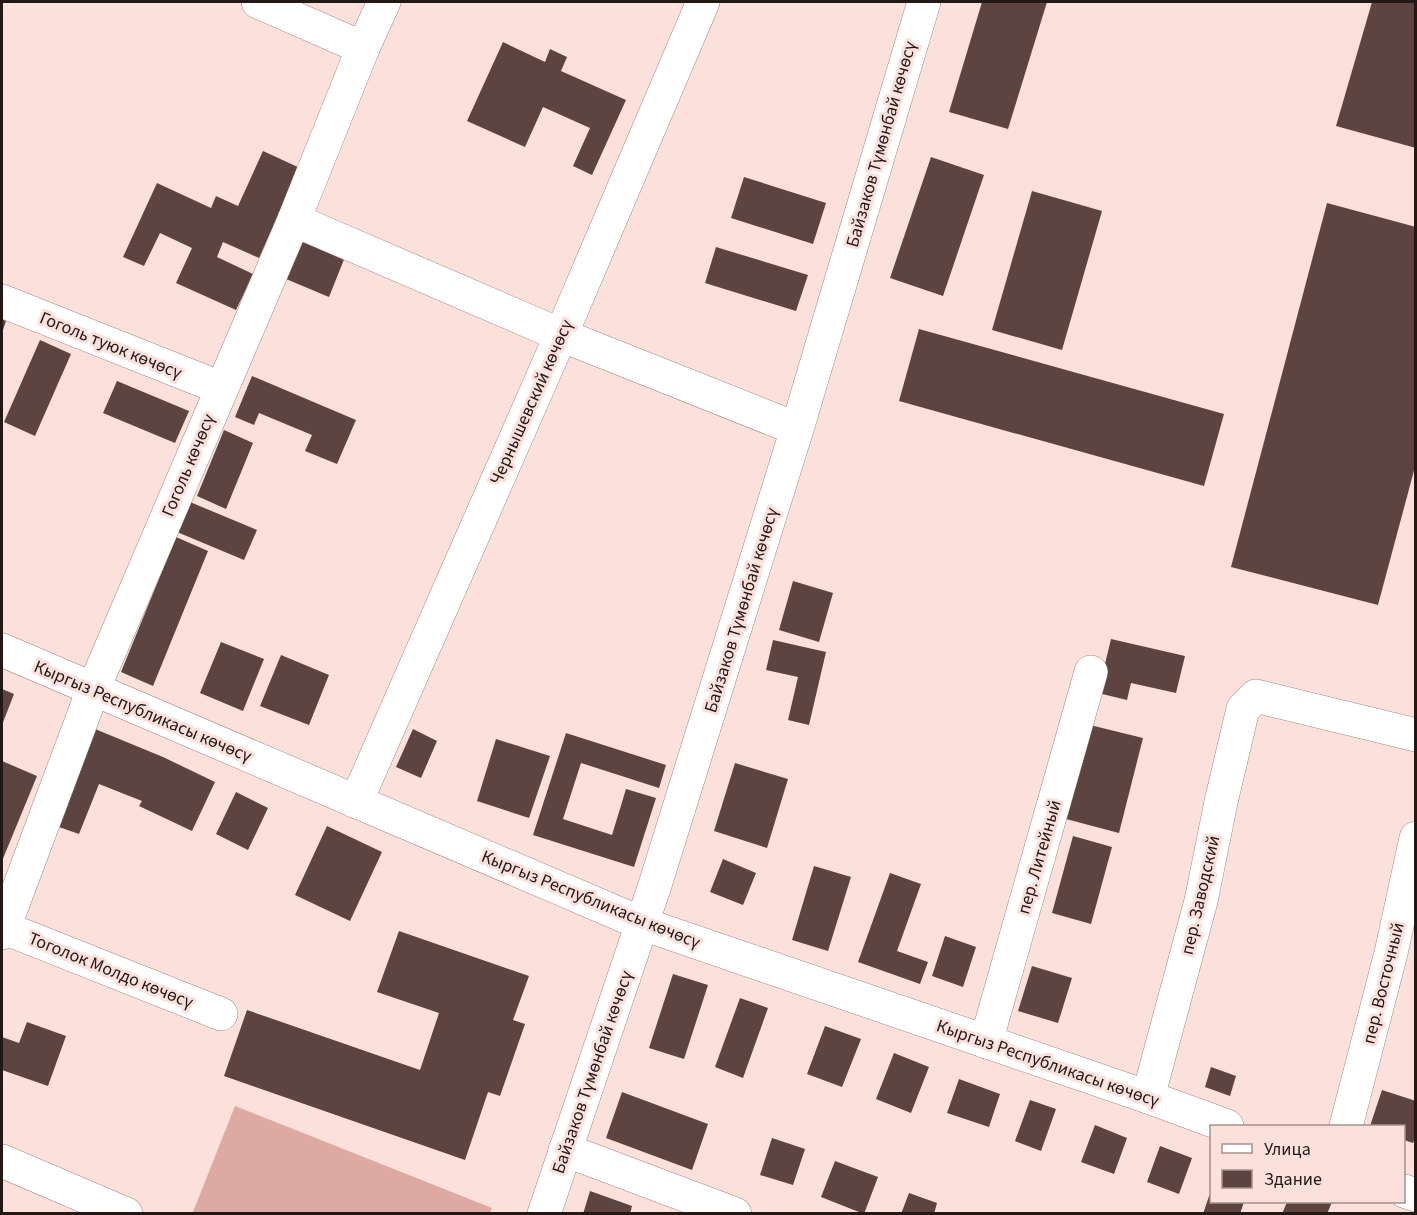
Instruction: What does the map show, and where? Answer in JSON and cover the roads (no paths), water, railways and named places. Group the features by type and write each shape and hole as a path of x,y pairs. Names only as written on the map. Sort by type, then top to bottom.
{"street":[{"path":"258,2 363,48"},
{"name":"Гоголь көчөсү","path":"2,929 93,690 294,220 363,48 384,2"},
{"name":"Чернышевский көчөсү","path":"356,802 561,334 703,2"},
{"name":"Байзаков Түмөнбай көчөсү","path":"544,1214 643,924 797,429 924,2"},
{"path":"294,220 561,334 797,429"},
{"name":"Гоголь туюк көчөсү","path":"2,301 221,388"},
{"name":"Кыргыз Республикасы көчөсү","path":"2,650 643,924 1224,1125"},
{"name":"пер. Литейный","path":"986,1042 1091,672"},
{"name":"пер. Заводский","path":"1148,1097 1201,901 1243,709 1256,696 1416,735"},
{"name":"пер. Восточный","path":"1346,1125 1404,956 1416,838"},
{"name":"Тоголок Молдо көчөсү","path":"2,929 221,1014"},
{"path":"565,1150 735,1214"},
{"path":"2,1161 126,1214"}]}
